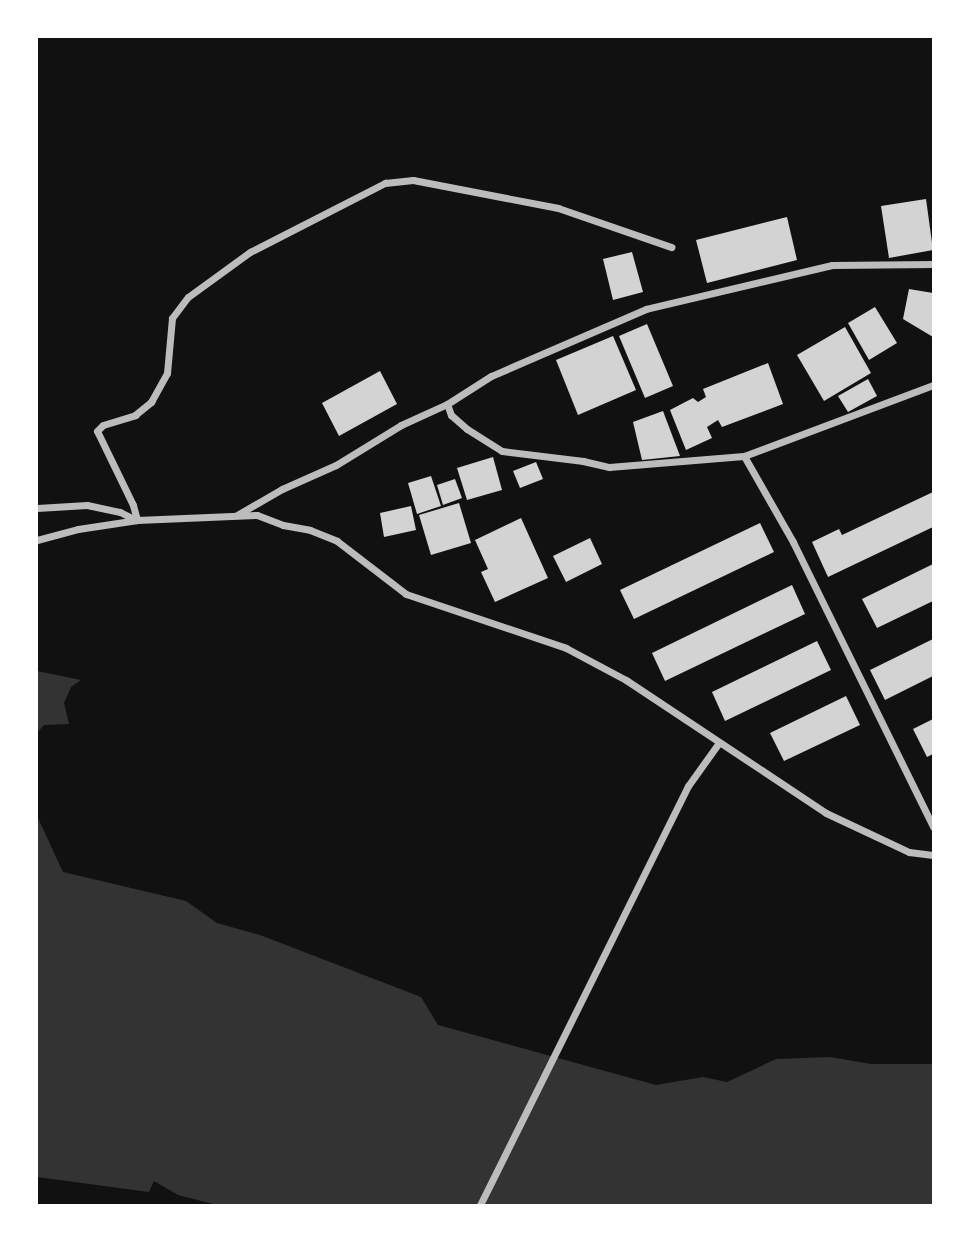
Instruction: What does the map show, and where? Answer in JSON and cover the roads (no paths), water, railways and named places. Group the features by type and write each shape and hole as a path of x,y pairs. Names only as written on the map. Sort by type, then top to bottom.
{"street":[{"path":"137,520 134,505 97,431 103,425 135,415 151,402 167,373 172,318 188,296 250,252 385,183 413,180 558,208 671,247"},
{"path":"236,516 282,489 336,465 401,425 447,404 491,376 646,309 832,265 933,264"},
{"path":"447,404 452,415 467,429 502,451 609,467 744,456 933,385"},
{"path":"744,456 793,542 933,827"},
{"path":"37,508 87,505 120,512 137,520"},
{"path":"37,540 78,529 137,520 257,515 283,525 310,530 337,541 407,594 566,648 626,680 825,813 909,852 932,855 933,846"},
{"path":"480,1205 688,786 718,744"}]}
